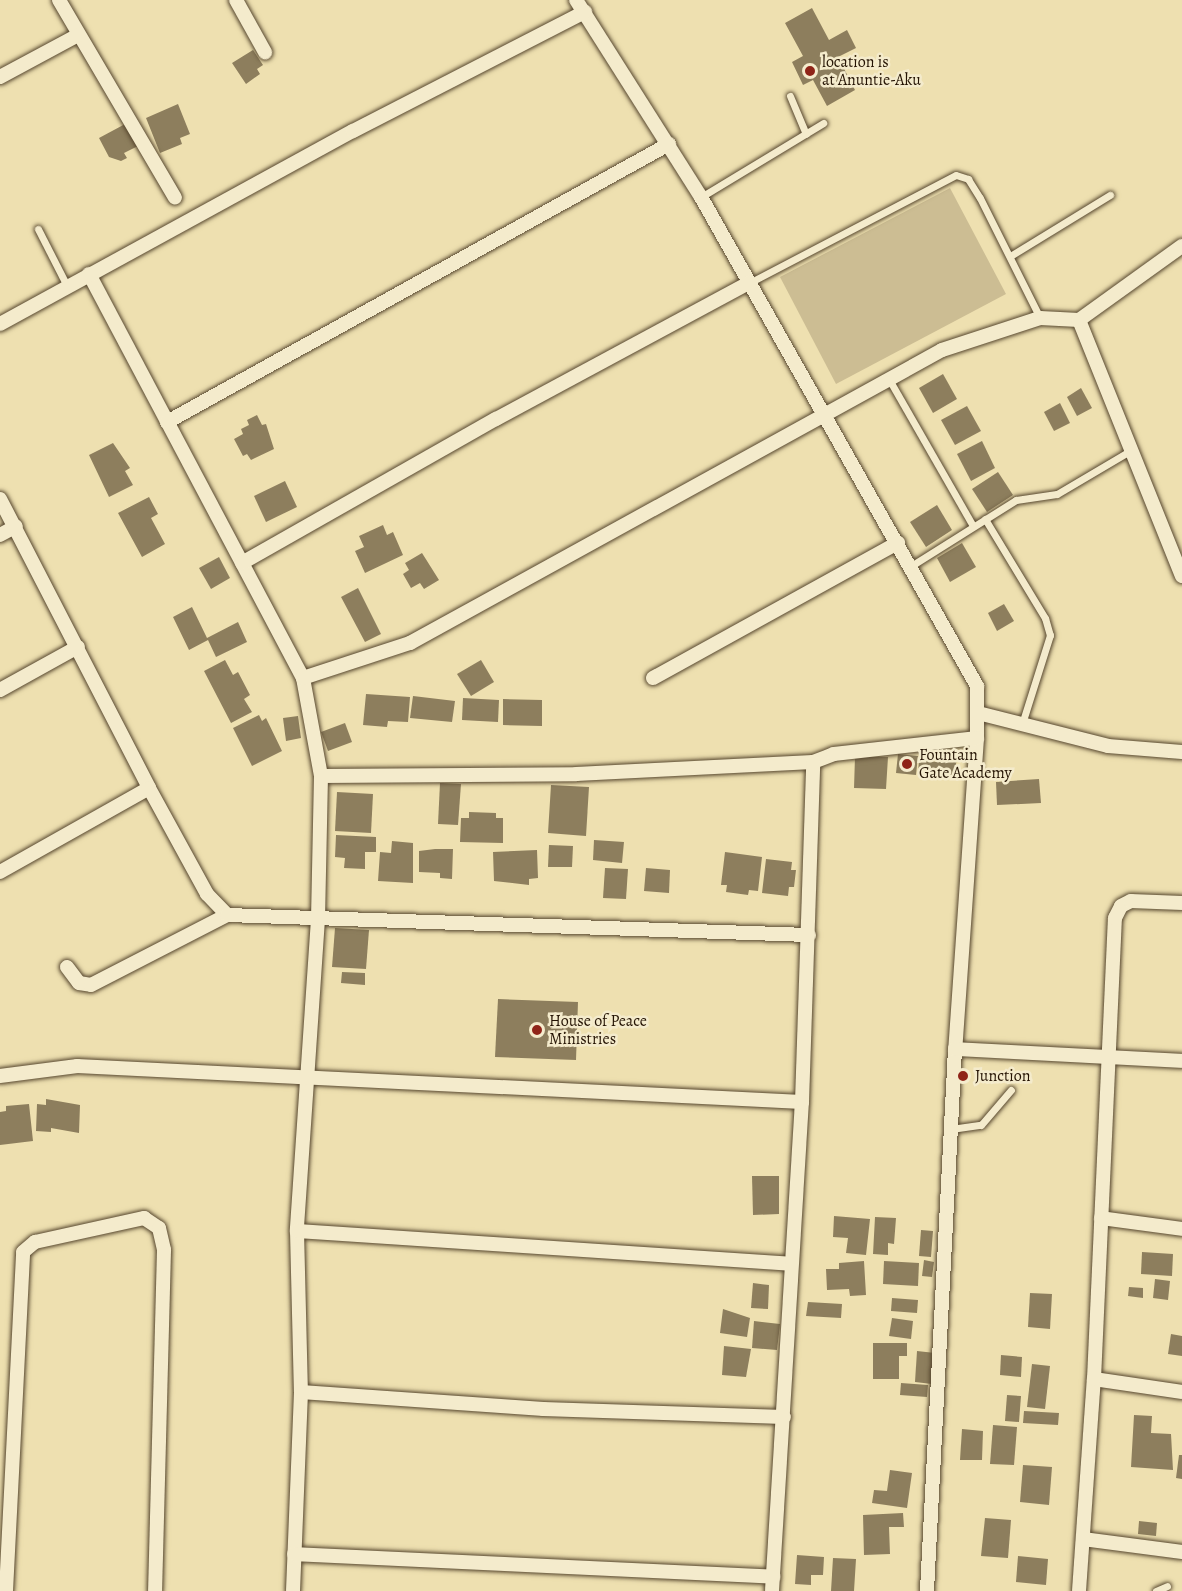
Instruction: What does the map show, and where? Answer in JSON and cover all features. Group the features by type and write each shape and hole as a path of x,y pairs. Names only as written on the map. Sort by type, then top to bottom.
{"street":[{"path":"59,0 175,198"},
{"path":"236,0 265,52"},
{"path":"576,0 701,197 977,686 977,738 955,1049 927,1591"},
{"path":"0,324 352,131 585,12"},
{"path":"0,77 78,35"},
{"path":"167,422 669,144"},
{"path":"303,678 410,643 824,418 942,351 1040,318 1079,320 1182,246"},
{"path":"89,274 303,678 321,776 318,919 297,1232 301,1392 293,1591"},
{"path":"242,563 496,419 749,283"},
{"path":"1079,320 1133,449 1182,576"},
{"path":"0,499 16,526 149,788 207,894 226,915"},
{"path":"0,535 16,526"},
{"path":"653,678 898,543"},
{"path":"0,690 78,647"},
{"path":"978,713 1108,746 1182,752"},
{"path":"321,776 576,774 813,762 834,754 977,738"},
{"path":"294,1554 773,1584 784,1417 790,1264 802,1102 813,762"},
{"path":"0,872 149,788"},
{"path":"1079,1591 1094,1379 1108,1056 1118,912 1131,901 1182,903"},
{"path":"66,967 79,983 91,985 226,915 809,935"},
{"path":"955,1049 1182,1060"},
{"path":"0,1076 77,1066 307,1075 802,1102"},
{"path":"6,1591 23,1252 34,1242 144,1218 159,1228 164,1250 155,1591"},
{"path":"1101,1218 1182,1229"},
{"path":"297,1232 790,1264"},
{"path":"1094,1379 1182,1392"},
{"path":"301,1392 543,1409 784,1417"},
{"path":"1083,1539 1182,1552"}],"lane":[{"path":"790,96 806,134"},
{"path":"701,197 823,123"},
{"path":"749,283 956,175 968,179 1012,255 1040,318"},
{"path":"1012,255 1110,195"},
{"path":"38,229 67,286"},
{"path":"0,324 89,274"},
{"path":"890,381 974,526"},
{"path":"910,566 1026,496 1057,494 1133,449"},
{"path":"985,519 1045,618 1050,635 1022,724"},
{"path":"951,1130 981,1125 1011,1090"},
{"path":"1156,1591 1167,1586"}],"shaded area":[{"path":"950,188 1006,294 836,384 780,277"}],"building":[{"path":"812,8 829,40 847,30 856,48 838,57 855,90 827,106 813,80 803,85 792,62 803,56 785,23"},
{"path":"253,50 263,65 257,69 260,74 246,84 232,63"},
{"path":"178,104 190,134 180,138 182,144 160,153 146,118"},
{"path":"127,123 138,146 124,153 127,158 121,161 109,157 99,138"},
{"path":"943,374 957,399 933,413 919,388"},
{"path":"1081,388 1092,408 1077,416 1067,397"},
{"path":"1060,403 1070,423 1054,431 1044,412"},
{"path":"967,406 981,431 955,445 941,420"},
{"path":"257,415 262,425 266,424 274,449 251,460 247,454 243,456 234,439 243,434 241,429 249,425 247,420"},
{"path":"982,441 995,468 971,481 957,454"},
{"path":"113,443 130,468 125,471 133,485 109,497 89,455"},
{"path":"998,472 1013,495 987,512 972,489"},
{"path":"285,481 297,507 266,522 254,496"},
{"path":"149,497 158,514 151,518 165,544 142,557 118,513"},
{"path":"937,505 952,530 926,547 910,522"},
{"path":"383,525 387,535 393,532 403,555 365,573 355,551 364,547 359,536"},
{"path":"962,543 976,567 950,582 937,558"},
{"path":"422,553 439,580 424,589 420,583 411,588 403,574 409,570 405,563"},
{"path":"219,557 230,578 211,589 199,568"},
{"path":"358,588 381,634 365,642 341,597"},
{"path":"1004,604 1014,621 997,631 988,613"},
{"path":"192,607 207,638 238,622 247,642 216,657 208,640 189,650 173,617"},
{"path":"225,660 233,675 238,672 250,695 244,699 252,712 231,723 204,671"},
{"path":"481,660 494,682 471,696 457,674"},
{"path":"366,694 410,697 408,722 388,721 387,727 363,725"},
{"path":"413,696 455,701 452,722 410,718"},
{"path":"463,698 499,700 498,722 462,720"},
{"path":"503,699 542,700 542,726 503,725"},
{"path":"259,715 262,721 266,718 282,751 252,766 233,728"},
{"path":"298,716 301,738 286,741 283,718"},
{"path":"345,723 352,742 328,751 321,732"},
{"name":"Fountain Gate Academy","path":"939,750 957,754 955,776 918,773 919,760 938,762"},
{"name":"Fountain Gate Academy","path":"898,754 918,756 916,775 896,773"},
{"path":"855,756 888,757 886,789 854,788"},
{"path":"1039,779 1041,803 997,805 996,782"},
{"path":"440,783 461,784 458,825 438,824"},
{"path":"551,785 589,787 586,836 548,833"},
{"path":"337,792 373,794 371,833 335,831"},
{"path":"469,812 496,813 496,818 503,818 503,843 460,842 461,818 469,818"},
{"path":"336,835 376,837 376,852 365,852 365,869 344,868 345,858 335,857"},
{"path":"594,840 624,842 622,863 593,860"},
{"path":"392,841 413,843 413,883 378,881 380,852 391,853"},
{"path":"549,845 573,846 572,867 548,867"},
{"path":"453,849 452,879 440,878 440,873 419,872 419,851"},
{"path":"537,850 538,878 529,879 529,885 494,881 493,852"},
{"path":"725,852 762,857 758,891 749,890 748,895 726,892 727,885 721,885"},
{"path":"766,859 792,862 791,870 796,870 794,887 789,887 788,896 762,893"},
{"path":"605,868 628,869 626,899 603,898"},
{"path":"646,868 670,870 669,893 644,891"},
{"path":"335,928 369,930 366,969 332,967"},
{"path":"342,972 365,973 365,985 341,983"},
{"name":"House of Peace Ministries","path":"498,999 578,1002 576,1060 495,1057"},
{"path":"46,1099 80,1105 79,1133 51,1128 51,1132 36,1131 37,1104 46,1105"},
{"path":"29,1104 33,1141 0,1145 0,1112 6,1111 6,1106"},
{"path":"752,1176 779,1176 779,1214 753,1215"},
{"path":"834,1216 870,1219 866,1255 846,1253 848,1238 833,1237"},
{"path":"875,1217 896,1218 894,1244 888,1243 888,1255 873,1254"},
{"path":"921,1230 933,1231 931,1257 919,1256"},
{"path":"1142,1252 1173,1254 1172,1276 1141,1274"},
{"path":"924,1260 934,1262 932,1277 922,1276"},
{"path":"864,1261 866,1295 850,1296 849,1289 827,1290 826,1269 839,1269 839,1263"},
{"path":"884,1261 919,1263 918,1286 883,1284"},
{"path":"1155,1279 1170,1281 1168,1300 1153,1298"},
{"path":"753,1283 769,1285 768,1309 751,1308"},
{"path":"1129,1287 1143,1288 1143,1298 1128,1296"},
{"path":"1030,1293 1052,1294 1050,1329 1028,1327"},
{"path":"892,1298 918,1300 917,1313 891,1311"},
{"path":"808,1302 842,1304 841,1318 806,1316"},
{"path":"723,1309 750,1318 747,1337 720,1333"},
{"path":"892,1318 913,1321 911,1339 889,1336"},
{"path":"754,1321 780,1324 777,1350 752,1348"},
{"path":"1171,1334 1182,1336 1182,1356 1168,1354"},
{"path":"873,1343 907,1343 907,1356 899,1356 899,1379 873,1379"},
{"path":"724,1346 751,1349 746,1377 722,1375"},
{"path":"917,1351 935,1353 932,1384 915,1382"},
{"path":"1001,1355 1022,1357 1021,1377 1000,1375"},
{"path":"1032,1364 1050,1366 1045,1409 1027,1407"},
{"path":"901,1383 928,1385 927,1397 900,1395"},
{"path":"1007,1395 1021,1396 1019,1422 1005,1421"},
{"path":"1024,1411 1059,1413 1058,1425 1023,1423"},
{"path":"1134,1415 1152,1416 1151,1433 1171,1434 1173,1470 1131,1467"},
{"path":"993,1425 1017,1427 1014,1465 990,1464"},
{"path":"962,1429 983,1431 982,1460 960,1460"},
{"path":"1179,1455 1182,1455 1182,1479 1176,1478"},
{"path":"1023,1465 1052,1467 1049,1505 1020,1502"},
{"path":"890,1470 912,1473 907,1508 872,1503 874,1490 887,1491"},
{"path":"903,1513 904,1527 889,1527 890,1554 864,1555 863,1515"},
{"path":"985,1518 1011,1520 1008,1558 981,1556"},
{"path":"1139,1521 1157,1523 1156,1536 1138,1534"},
{"path":"797,1555 824,1557 823,1575 811,1575 811,1585 795,1584"},
{"path":"1018,1556 1048,1559 1046,1585 1016,1582"},
{"path":"833,1558 856,1559 854,1591 831,1591"}],"place":[{"name":"location is at Anuntie-Aku","path":"810,71"},
{"name":"Fountain Gate Academy","path":"907,764"},
{"name":"House of Peace Ministries","path":"537,1030"},
{"name":"Junction","path":"963,1076"}]}
